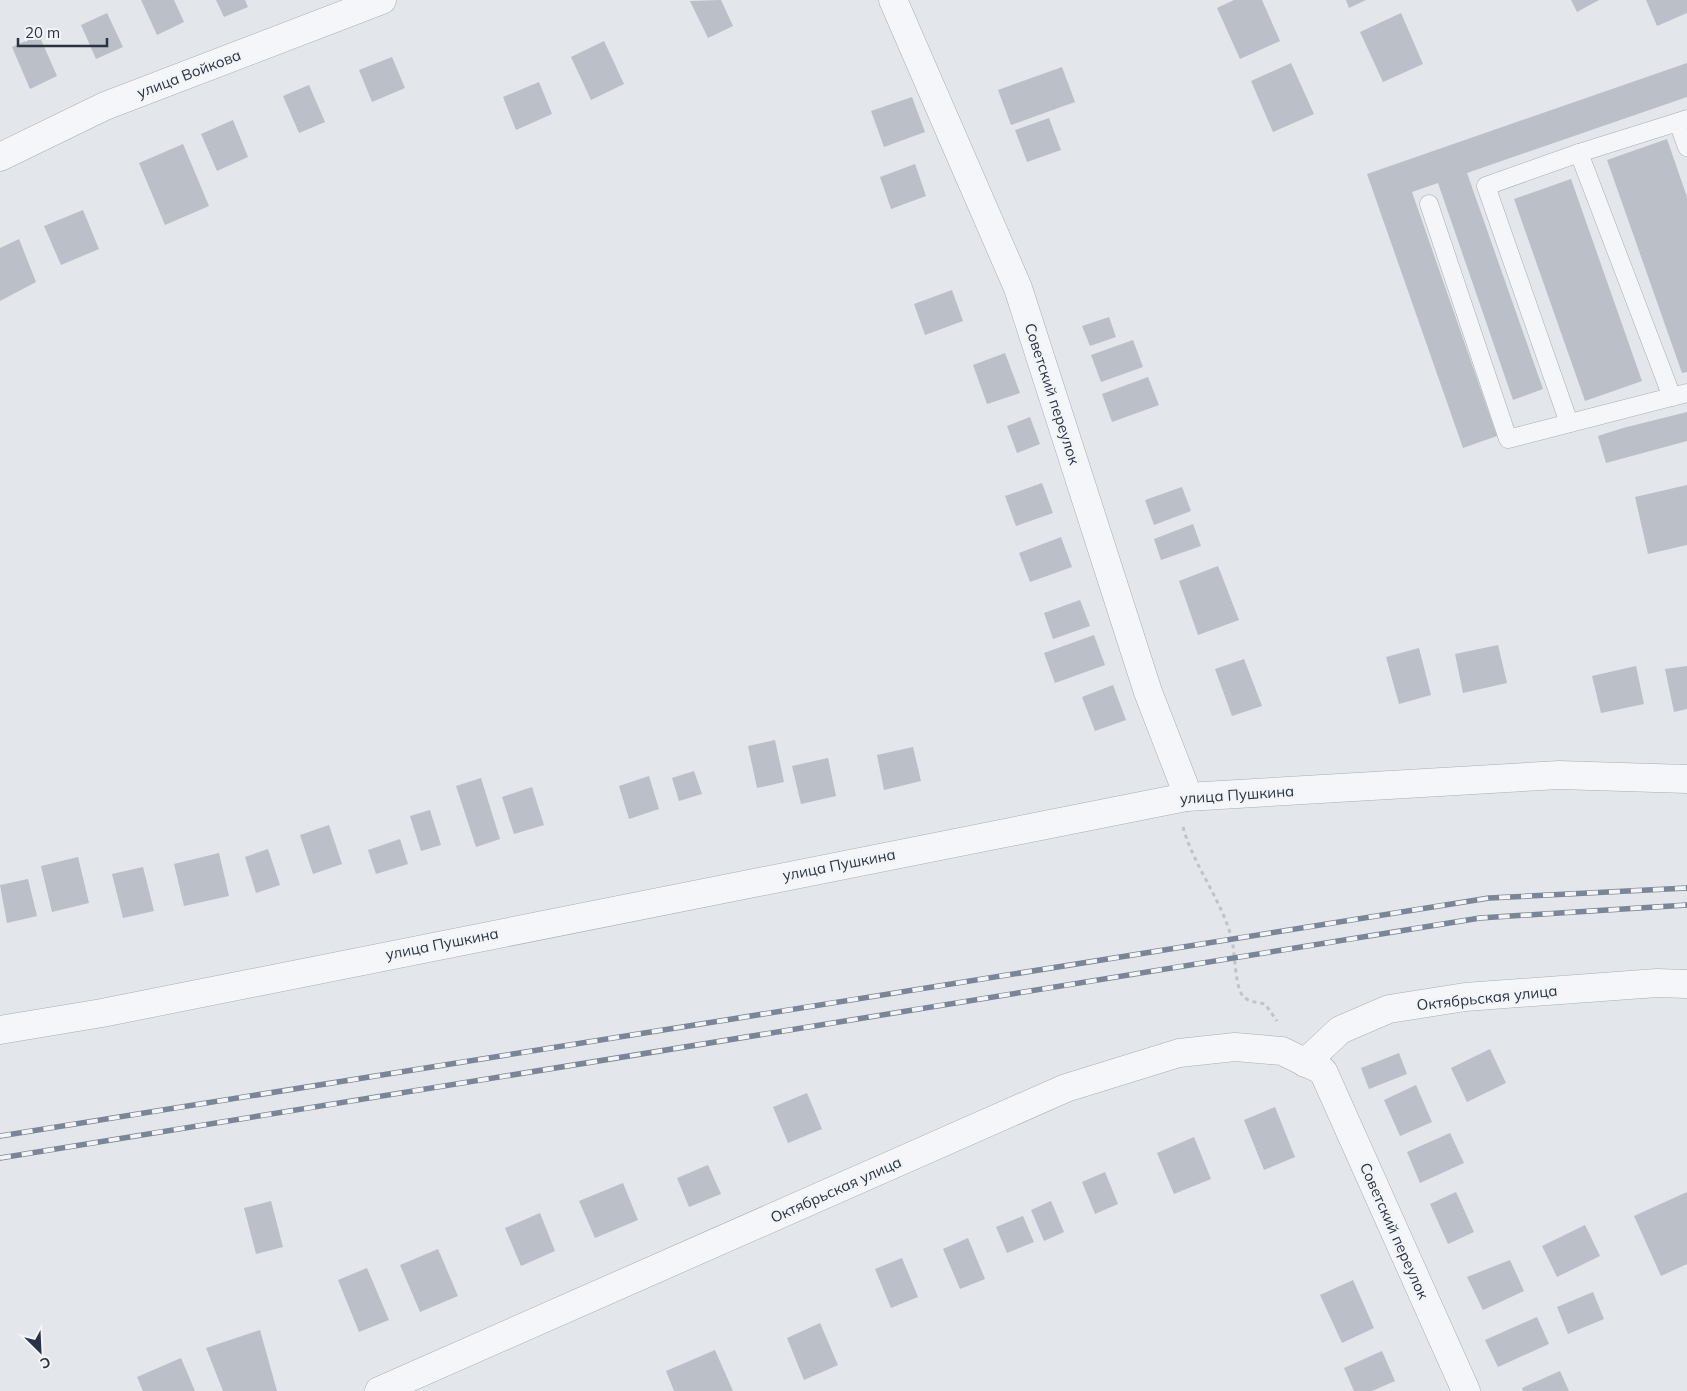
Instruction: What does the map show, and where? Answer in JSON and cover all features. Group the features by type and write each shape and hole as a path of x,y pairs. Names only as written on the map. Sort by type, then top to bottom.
{"street":[{"name":"улица Войкова","path":"0,157 105,106 382,0"},
{"name":"Советский переулок","path":"893,0 1018,288 1145,683 1184,785 1186,797"},
{"name":"улица Пушкина","path":"0,1030 112,1011 1186,797 1559,776 1687,779"},
{"name":"Октябрьская улица","path":"379,1391 1066,1088 1179,1053 1235,1047 1282,1051 1306,1063 1340,1030 1389,1009 1465,997 1657,983 1687,984"},
{"name":"Советский переулок","path":"1306,1063 1466,1391"}],"lane":[{"path":"1569,423 1486,186 1682,121 1687,146"},
{"path":"1429,204 1508,439 1680,395 1579,154"}],"path":[{"path":"1186,797 1183,826 1189,851 1206,877 1232,939 1240,992 1246,999 1265,1004 1306,1063"}],"building":[{"path":"141,0 174,0 184,22 157,35"},
{"path":"216,0 245,0 248,7 224,17"},
{"path":"721,0 733,26 708,38 690,1"},
{"path":"1234,0 1262,0 1280,41 1240,59 1217,8"},
{"path":"1346,0 1366,0 1349,8"},
{"path":"1571,0 1599,0 1577,12"},
{"path":"1646,0 1687,0 1687,13 1657,26"},
{"path":"107,13 123,47 96,59 81,25"},
{"path":"1401,13 1423,64 1383,82 1360,32"},
{"path":"39,35 57,76 30,89 12,47"},
{"path":"604,41 624,84 591,100 571,57"},
{"path":"392,57 405,88 372,102 359,70"},
{"path":"1291,63 1314,114 1273,132 1251,81"},
{"path":"1687,63 1687,97 1467,173 1543,389 1513,400 1438,183 1412,192 1497,436 1463,448 1367,174"},
{"path":"1062,67 1075,102 1011,125 998,90"},
{"path":"539,82 552,114 516,130 503,97"},
{"path":"309,85 325,122 299,133 283,96"},
{"path":"912,97 925,132 884,147 871,111"},
{"path":"1049,118 1061,150 1027,162 1015,130"},
{"path":"233,120 248,157 217,171 201,134"},
{"path":"1667,139 1687,197 1687,372 1682,373 1607,160"},
{"path":"183,144 209,206 165,225 139,163"},
{"path":"915,164 926,196 891,209 880,177"},
{"path":"1571,179 1642,381 1585,401 1514,199"},
{"path":"83,210 99,249 61,265 44,226"},
{"path":"19,239 36,282 0,301 0,248"},
{"path":"952,290 963,321 925,335 914,304"},
{"path":"1109,317 1116,337 1090,346 1082,326"},
{"path":"1133,340 1143,367 1101,382 1091,355"},
{"path":"1005,353 1020,393 987,404 973,365"},
{"path":"1148,377 1159,405 1112,422 1102,394"},
{"path":"1687,412 1687,441 1606,463 1598,436"},
{"path":"1030,417 1040,444 1017,453 1007,426"},
{"path":"1042,483 1053,513 1016,526 1005,496"},
{"path":"1687,485 1687,545 1648,554 1635,497"},
{"path":"1182,487 1191,511 1154,525 1145,500"},
{"path":"1193,524 1201,546 1161,560 1154,539"},
{"path":"1061,537 1072,567 1030,582 1019,553"},
{"path":"1218,566 1239,620 1198,635 1179,581"},
{"path":"1080,600 1090,626 1053,639 1044,613"},
{"path":"1094,635 1105,665 1055,683 1044,653"},
{"path":"1498,645 1507,683 1463,693 1455,654"},
{"path":"1419,648 1431,695 1399,704 1386,657"},
{"path":"1244,659 1262,706 1232,716 1215,669"},
{"path":"1636,666 1644,704 1601,713 1592,676"},
{"path":"1687,666 1687,709 1674,712 1665,669"},
{"path":"1113,685 1126,720 1095,731 1082,697"},
{"path":"775,740 784,782 757,788 748,746"},
{"path":"913,747 921,781 884,790 877,755"},
{"path":"828,758 836,796 801,804 792,766"},
{"path":"694,771 702,794 679,801 672,778"},
{"path":"649,776 659,809 629,819 619,786"},
{"path":"481,778 500,839 476,847 456,786"},
{"path":"532,787 544,825 514,834 502,797"},
{"path":"430,810 441,845 421,851 410,816"},
{"path":"329,825 342,864 313,874 300,835"},
{"path":"400,839 408,864 376,874 368,850"},
{"path":"268,849 280,885 256,893 245,857"},
{"path":"219,853 229,896 184,906 174,864"},
{"path":"78,857 89,903 52,912 41,866"},
{"path":"143,867 154,911 123,918 112,874"},
{"path":"28,879 37,916 7,923 0,885"},
{"path":"1490,1049 1506,1083 1467,1102 1451,1068"},
{"path":"1399,1053 1407,1074 1369,1089 1361,1068"},
{"path":"1416,1085 1432,1122 1400,1136 1384,1100"},
{"path":"807,1093 822,1129 788,1143 773,1107"},
{"path":"1275,1107 1295,1157 1264,1170 1244,1120"},
{"path":"1450,1133 1464,1163 1420,1183 1407,1152"},
{"path":"1194,1137 1211,1179 1174,1194 1157,1153"},
{"path":"708,1165 721,1194 689,1207 677,1178"},
{"path":"1105,1172 1118,1204 1095,1214 1082,1182"},
{"path":"623,1183 638,1220 595,1238 579,1201"},
{"path":"1456,1192 1474,1232 1448,1244 1430,1204"},
{"path":"1687,1192 1687,1264 1661,1276 1634,1216"},
{"path":"271,1201 283,1247 256,1254 244,1208"},
{"path":"1051,1201 1064,1232 1044,1241 1031,1210"},
{"path":"540,1213 555,1251 521,1266 505,1228"},
{"path":"1023,1216 1034,1242 1007,1253 996,1227"},
{"path":"1585,1225 1600,1256 1557,1277 1542,1246"},
{"path":"968,1238 985,1279 960,1289 943,1249"},
{"path":"438,1249 458,1296 420,1312 400,1265"},
{"path":"902,1258 918,1297 891,1308 875,1269"},
{"path":"1510,1260 1524,1291 1483,1310 1467,1277"},
{"path":"367,1268 389,1320 359,1332 338,1280"},
{"path":"1353,1280 1374,1328 1342,1343 1320,1295"},
{"path":"1593,1292 1604,1319 1568,1334 1557,1307"},
{"path":"1537,1317 1549,1344 1498,1367 1485,1340"},
{"path":"820,1323 838,1365 804,1380 787,1338"},
{"path":"260,1330 277,1391 223,1391 206,1348"},
{"path":"715,1350 733,1391 674,1391 666,1371"},
{"path":"1382,1351 1395,1381 1372,1391 1354,1391 1344,1368"},
{"path":"181,1358 195,1391 143,1391 137,1377"},
{"path":"1560,1371 1569,1391 1523,1391 1522,1388"}],"railway":[{"path":"0,1136 1489,898 1687,888"},
{"path":"0,1158 1480,918 1687,905"}]}
